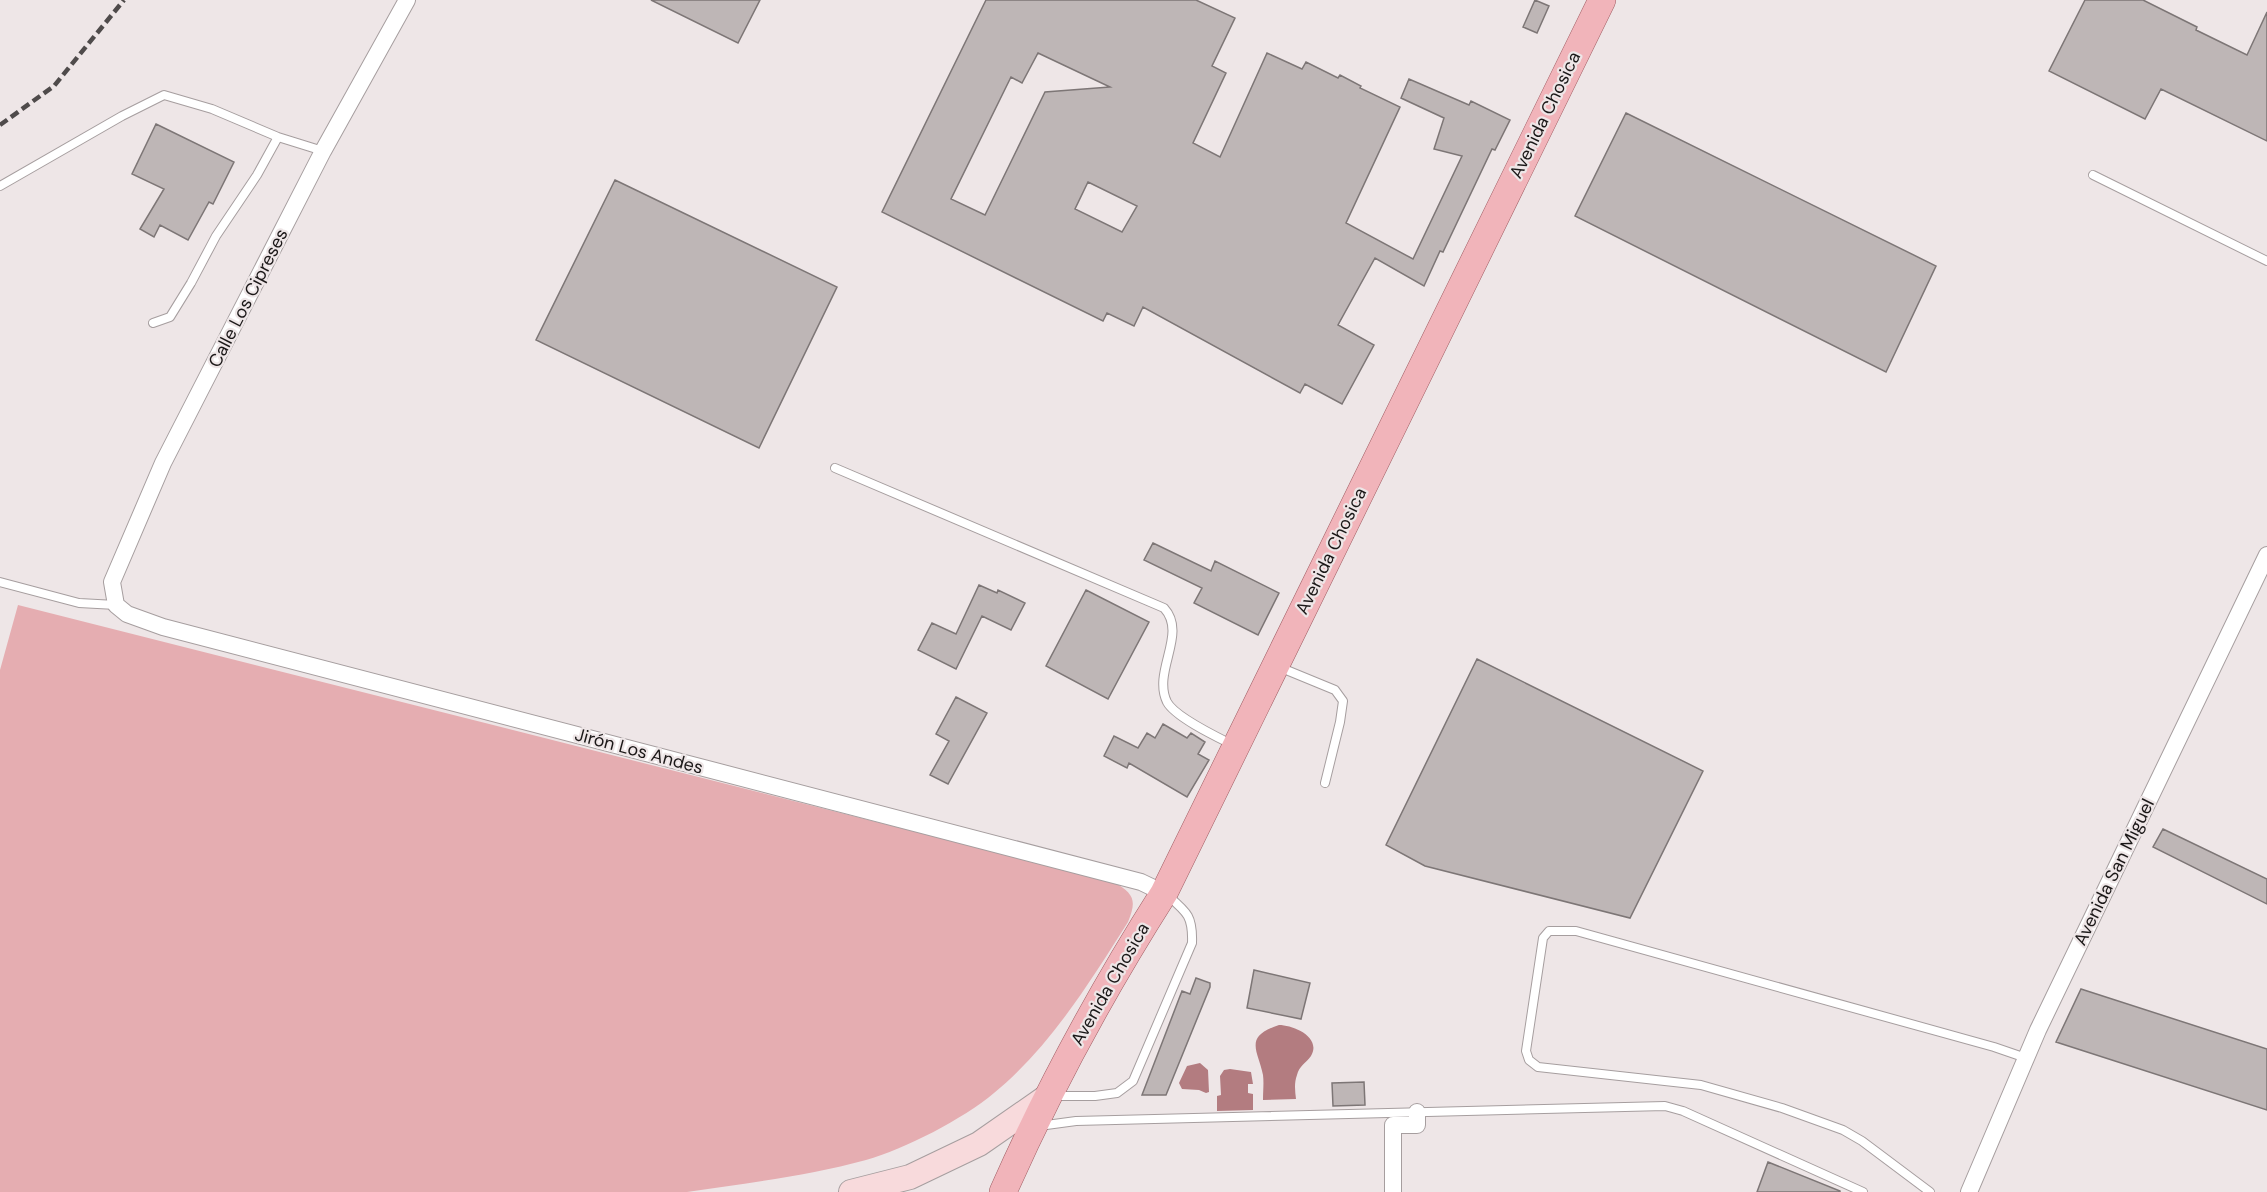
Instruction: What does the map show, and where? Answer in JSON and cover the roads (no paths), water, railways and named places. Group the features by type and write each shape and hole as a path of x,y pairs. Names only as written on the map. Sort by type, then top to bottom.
{"main road":[{"name":"Avenida Chosica","path":"1003,1192 1032,1126 1116,968 1164,893 1602,0"}],"street":[{"name":"Calle Los Cipreses","path":"116,605 112,582 163,463 323,152 406,0"},
{"name":"Avenida San Miguel","path":"1970,1192 2026,1058 2267,555"},
{"name":"Jirón Los Andes","path":"116,605 134,616 163,627 1141,882 1164,893"},
{"name":"Avenida Chosica","path":"850,1192 910,1177 979,1144 1048,1096"},
{"path":"1393,1192 1393,1125 1417,1125 1416,1112"}],"lane":[{"path":"0,186 122,116 164,95 213,109 278,137 323,152"},
{"path":"153,323 170,317 191,284 216,236 257,175 278,137"},
{"path":"2093,175 2267,261"},
{"path":"835,468 1164,608 1171,616 1173,629 1162,685 1168,704 1198,728 1236,746"},
{"path":"0,582 79,603 116,605"},
{"path":"1275,666 1335,690 1343,701 1325,783"},
{"path":"1048,1096 1095,1096 1117,1092 1133,1081 1192,943 1193,925 1184,909 1164,893"},
{"path":"1930,1192 1844,1130 1782,1108 1701,1085 1538,1067 1529,1060 1526,1051 1543,938 1549,931 1576,931 1994,1047 2026,1058"},
{"path":"1032,1126 1076,1121 1665,1106 1683,1111 1863,1192"}],"railway":[{"path":"0,125 54,86 124,0"}]}
